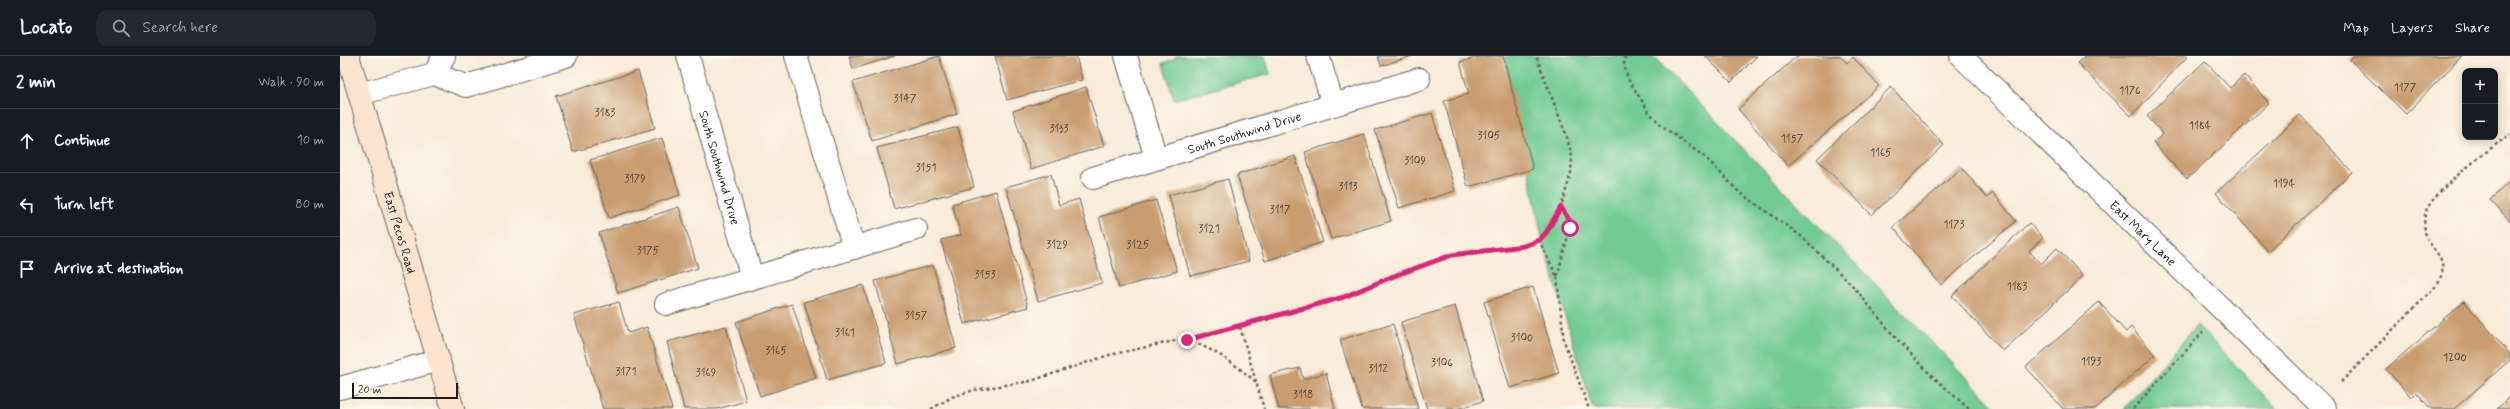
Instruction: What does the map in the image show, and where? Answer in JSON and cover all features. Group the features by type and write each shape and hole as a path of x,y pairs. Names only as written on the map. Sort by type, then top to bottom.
{"main road":[{"name":"East Pecos Road","path":"348,56 453,409"}],"street":[{"path":"359,94 439,65 466,86 566,56"},
{"name":"South Southwind Drive","path":"688,56 752,278"},
{"path":"796,56 854,248"},
{"path":"1126,56 1156,158"},
{"path":"1318,56 1333,104"},
{"name":"East Mary Lane","path":"1961,56 2325,409"},
{"name":"South Southwind Drive","path":"1093,178 1419,78"},
{"path":"666,304 916,229"},
{"path":"340,388 438,360"}],"path":[{"path":"931,409 952,397 974,390 1031,381 1116,353 1187,340 1240,327 1344,297 1394,276 1452,255 1524,246 1539,240 1546,233 1561,207 1571,173 1572,157 1567,137 1536,56"},
{"path":"1625,56 1624,65 1628,79 1649,112 1662,126 1706,158 1738,191 1800,236 1852,285 1894,336 1929,373 1969,409"},
{"path":"2338,385 2427,298 2438,284 2443,273 2443,264 2425,232 2426,210 2455,178 2510,134"},
{"path":"1557,277 1570,228 1569,220 1561,207"},
{"path":"1539,240 1557,277 1564,341 1589,409"},
{"path":"1240,327 1264,409"},
{"path":"2133,409 2202,333"},
{"path":"1187,340 1207,346 1234,363 1256,382"}],"green space":[{"path":"1175,56 1265,56 1270,74 1174,100 1163,63 1175,59"},
{"path":"1505,56 1653,56 1997,409 1596,409 1592,407 1543,242"},
{"path":"2197,325 2277,409 2124,409"}],"building":[{"path":"849,56 895,56 853,69"},
{"path":"939,56 957,114 872,141 853,82"},
{"path":"995,56 1076,56 1082,80 1007,100"},
{"path":"1378,56 1412,56 1381,66"},
{"path":"1483,56 1503,56 1533,169 1468,187 1444,101 1469,94 1460,62"},
{"path":"1705,56 1757,56 1731,82"},
{"path":"1797,56 1840,56 1847,63 1853,57 1879,86 1788,166 1738,109"},
{"path":"2085,56 2188,56 2131,116 2077,63"},
{"path":"2353,56 2462,56 2406,114 2350,60"},
{"path":"2205,61 2230,88 2244,75 2269,103 2187,179 2153,143 2163,134 2147,116"},
{"path":"638,71 655,128 573,152 556,96"},
{"path":"1086,87 1104,146 1031,169 1013,111"},
{"path":"1891,87 1944,145 1872,215 1817,159"},
{"path":"1432,113 1455,191 1399,208 1375,130"},
{"path":"2300,115 2352,172 2268,251 2216,193"},
{"path":"958,127 974,187 894,209 877,148"},
{"path":"1364,134 1391,221 1331,239 1305,152"},
{"path":"662,138 680,195 609,218 590,160"},
{"path":"1295,156 1323,242 1265,261 1237,175"},
{"path":"1962,168 1987,198 1993,193 2016,221 1941,285 1893,227"},
{"path":"1051,174 1059,205 1079,199 1102,283 1038,301 1006,187"},
{"path":"1228,179 1249,261 1190,276 1169,195"},
{"path":"2510,181 2510,221 2490,200"},
{"path":"996,191 1028,307 964,324 941,240 961,235 952,204"},
{"path":"1156,200 1177,271 1119,288 1099,217"},
{"path":"679,207 698,268 618,293 599,233"},
{"path":"2029,223 2043,238 2029,251 2041,264 2057,248 2083,276 2003,351 1952,296"},
{"path":"933,265 956,348 898,364 875,281"},
{"path":"863,285 886,363 827,380 804,302"},
{"path":"1533,287 1559,373 1510,388 1484,302"},
{"path":"2464,301 2510,354 2510,360 2454,409 2431,409 2416,392 2411,397 2386,369"},
{"path":"619,302 628,333 647,327 672,409 603,409 574,315"},
{"path":"2099,302 2126,332 2131,327 2155,355 2095,409 2063,409 2026,367"},
{"path":"792,304 816,378 760,396 736,322"},
{"path":"1455,306 1483,401 1457,409 1427,409 1401,322"},
{"path":"1393,324 1418,409 1362,409 1340,340"},
{"path":"726,326 746,401 717,409 684,409 667,342"},
{"path":"1300,368 1303,379 1326,373 1335,409 1279,409 1270,375"},
{"path":"2510,396 2510,409 2497,409"}],"route":[{"path":"1187,340 1240,327 1344,297 1430,262 1452,255 1471,251 1524,246 1539,240 1546,233 1561,207 1569,220 1570,228"}]}
